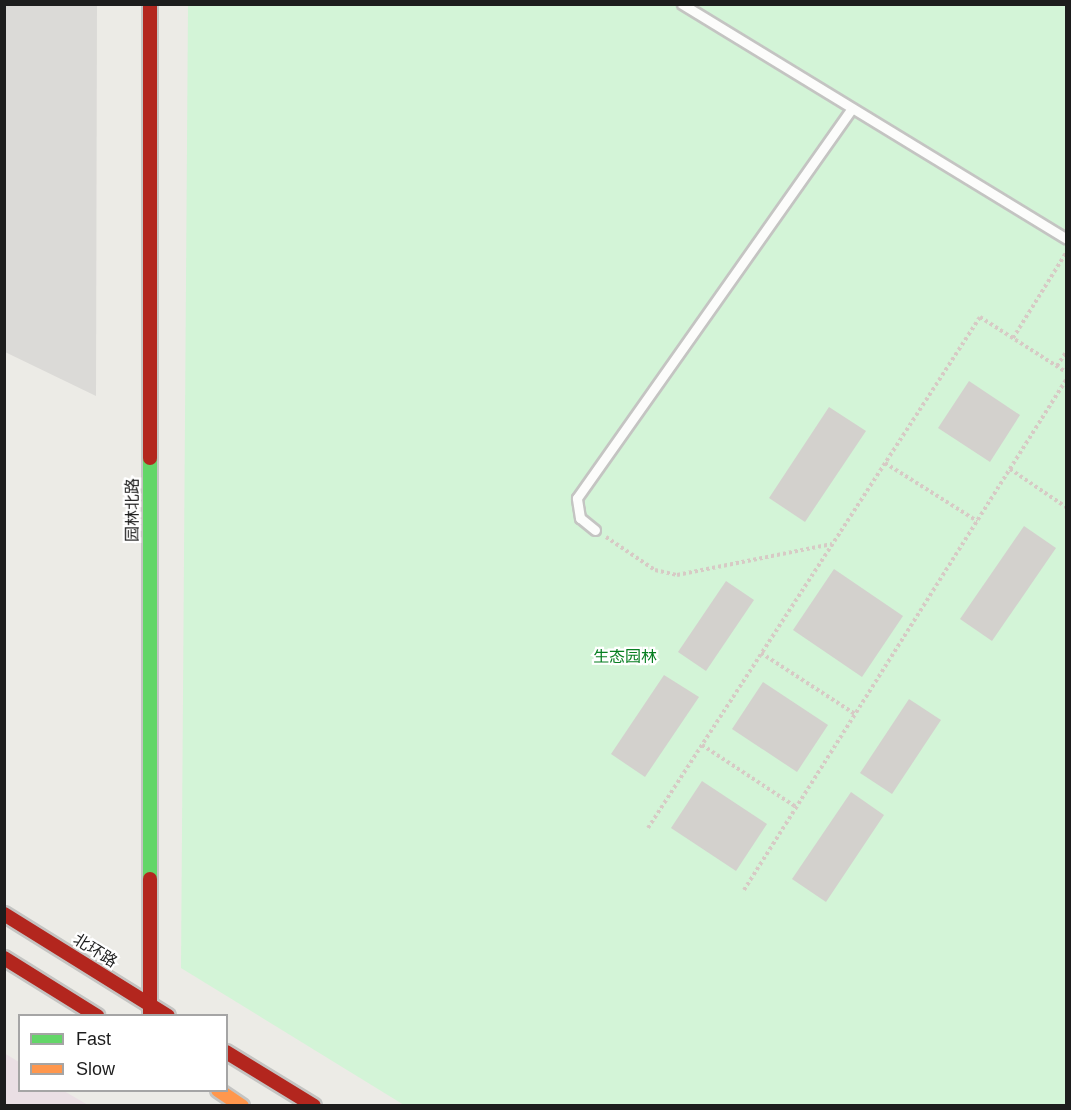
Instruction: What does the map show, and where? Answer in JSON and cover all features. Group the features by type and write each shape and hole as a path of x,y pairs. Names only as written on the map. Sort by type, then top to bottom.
{"main road":[{"name":"园林北路","path":"150,4 150,1010"},
{"name":"北环路","path":"4,914 150,1010"},
{"path":"4,958 94,1014"},
{"path":"228,1053 314,1106"},
{"path":"221,1092 242,1106"}],"lane":[{"path":"682,4 851,110 1066,238"},
{"path":"595,530 580,518 577,498 851,110"}],"path":[{"path":"1013,338 1066,253"},
{"path":"648,828 980,317 1066,372"},
{"path":"1057,366 1066,352"},
{"path":"744,890 1066,380"},
{"path":"885,463 977,521"},
{"path":"1010,469 1066,507"},
{"path":"595,530 655,570 676,575 832,544"},
{"path":"761,653 855,714"},
{"path":"702,745 795,807"}],"shaded area":[{"path":"4,5 97,5 96,396 5,352"},
{"path":"4,1053 18,1061 18,1092 66,1092 88,1105 5,1105"}],"green space":[{"name":"生态园林","path":"188,5 1066,5 1066,1105 404,1105 181,968"}],"building":[{"path":"969,381 1020,415 990,462 938,428"},
{"path":"829,407 866,431 805,522 769,498"},
{"path":"1024,526 1056,548 992,641 960,619"},
{"path":"834,569 903,616 862,677 793,630"},
{"path":"726,581 754,600 706,671 678,652"},
{"path":"664,675 699,697 645,777 611,754"},
{"path":"763,682 828,725 797,772 732,729"},
{"path":"909,699 941,720 892,794 860,773"},
{"path":"702,781 767,824 736,871 671,828"},
{"path":"851,792 884,815 826,902 792,879"}],"traffic: fast":[{"path":"150,458 150,879"}],"traffic: slow":[{"path":"221,1092 242,1106"}],"traffic: jam":[{"path":"150,4 150,458"},
{"path":"150,879 150,1014"},
{"path":"4,914 165,1014"},
{"path":"4,958 94,1014"},
{"path":"228,1053 314,1106"}]}
